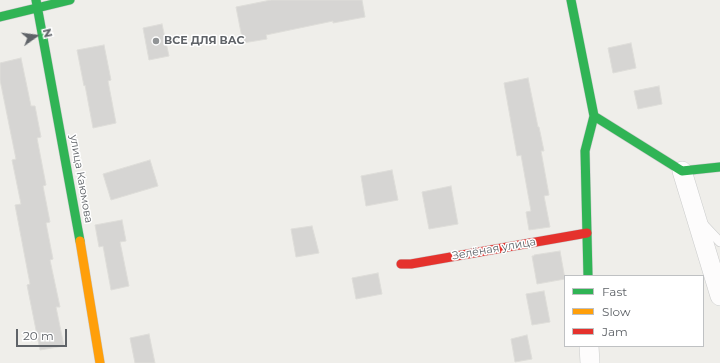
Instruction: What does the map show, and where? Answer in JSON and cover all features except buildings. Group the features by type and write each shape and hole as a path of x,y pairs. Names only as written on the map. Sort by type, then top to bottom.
{"street":[{"path":"0,18 37,4 70,0"},
{"path":"571,0 594,116 585,151 588,275"},
{"name":"улица Каюмова","path":"37,4 100,363"},
{"path":"594,116 682,171 720,167"},
{"path":"682,171 720,296"},
{"name":"Зелёная улица","path":"401,264 412,264 587,233"},
{"path":"589,347 590,363"}],"lane":[{"path":"696,215 720,242"}],"traffic: fast":[{"path":"36,0 80,241"},
{"path":"0,17 70,0"},
{"path":"571,0 594,116 585,151 588,275"},
{"path":"594,116 682,171 720,167"}],"traffic: slow":[{"path":"80,241 100,363"}],"traffic: jam":[{"path":"401,264 411,264 587,233"}],"place":[{"name":"ВСЕ ДЛЯ ВАС","path":"156,41"}]}
